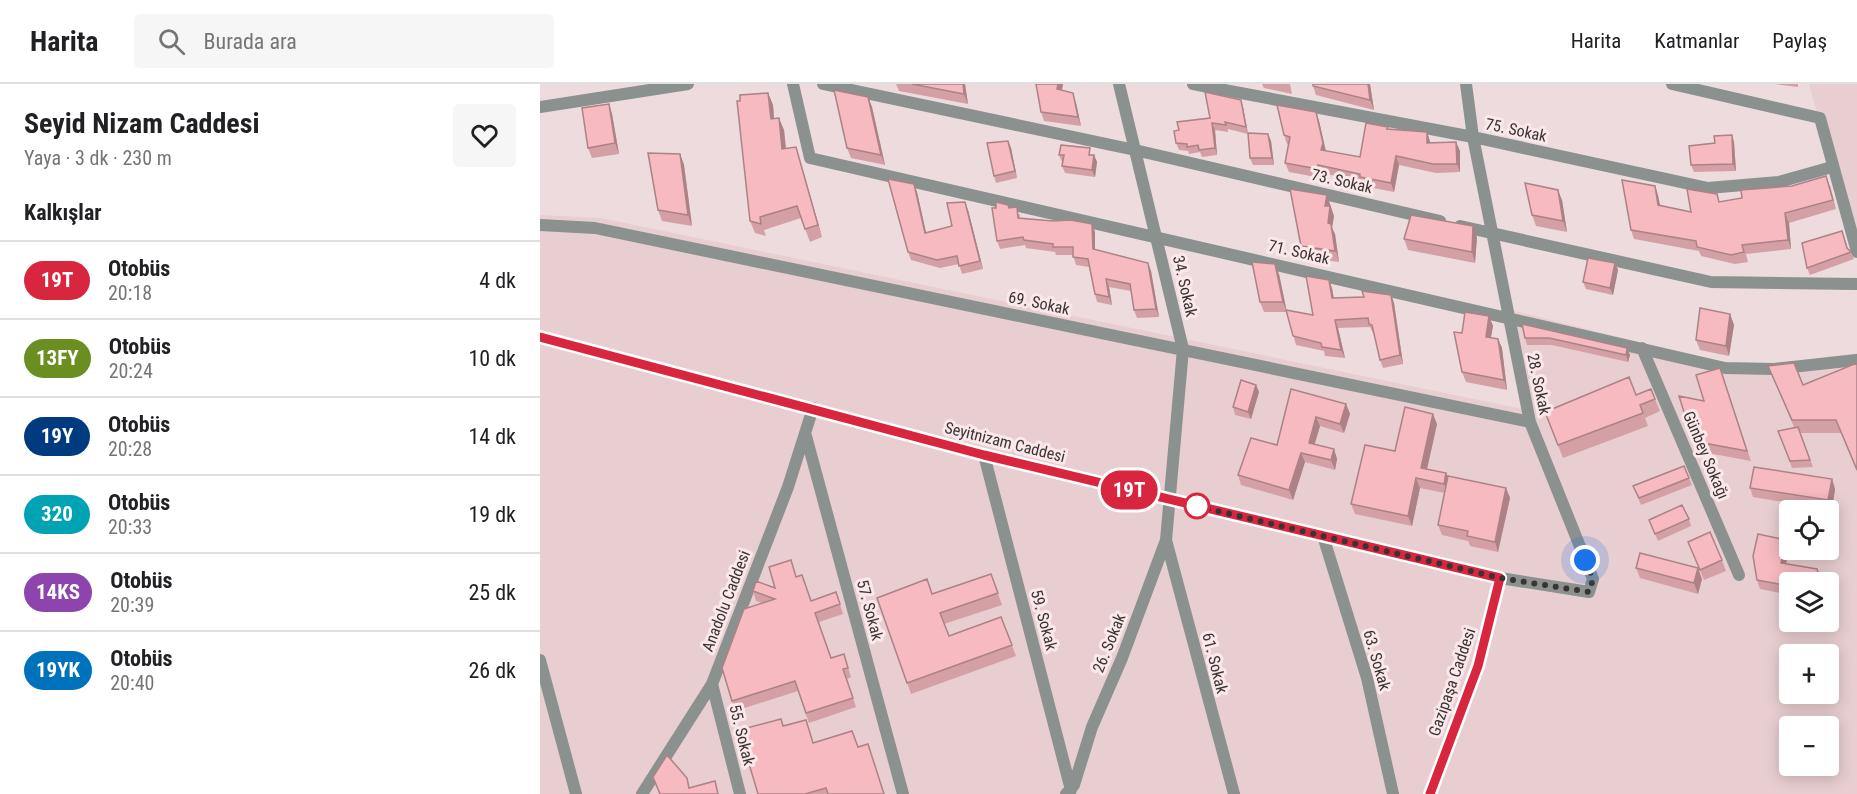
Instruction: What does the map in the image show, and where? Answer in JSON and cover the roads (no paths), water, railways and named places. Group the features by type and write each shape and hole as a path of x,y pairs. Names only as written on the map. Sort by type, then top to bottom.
{"street":[{"path":"540,107 688,84"},
{"name":"71. Sokak","path":"793,84 810,158 1725,368 1774,369 1857,360"},
{"name":"73. Sokak","path":"823,84 1135,150 1712,282 1857,284"},
{"name":"34. Sokak","path":"1119,84 1183,349 1171,500"},
{"name":"75. Sokak","path":"1193,84 1473,137 1708,189 1779,182 1832,167"},
{"name":"28. Sokak","path":"1466,84 1473,137 1530,422 1593,579 1589,592 1500,578"},
{"path":"1672,84 1700,87 1820,118 1857,252"},
{"name":"69. Sokak","path":"540,225 595,228 1530,422"},
{"name":"Seyitnizam Caddesi","path":"540,337 984,455 1500,578"},
{"name":"Günbey Sokağı","path":"1642,348 1738,575"},
{"name":"Anadolu Caddesi","path":"642,794 712,684 789,487 813,408"},
{"name":"57. Sokak","path":"806,435 903,794"},
{"name":"59. Sokak","path":"984,455 1069,792"},
{"name":"26. Sokak","path":"1069,792 1074,785 1092,727 1122,658 1166,540 1171,500"},
{"name":"63. Sokak","path":"1323,536 1367,678 1393,794"},
{"name":"61. Sokak","path":"1166,540 1234,794"},
{"name":"Gazipaşa Caddesi","path":"1430,794 1478,666 1500,578"},
{"path":"540,660 576,794"},
{"name":"55. Sokak","path":"712,684 740,794"}]}
